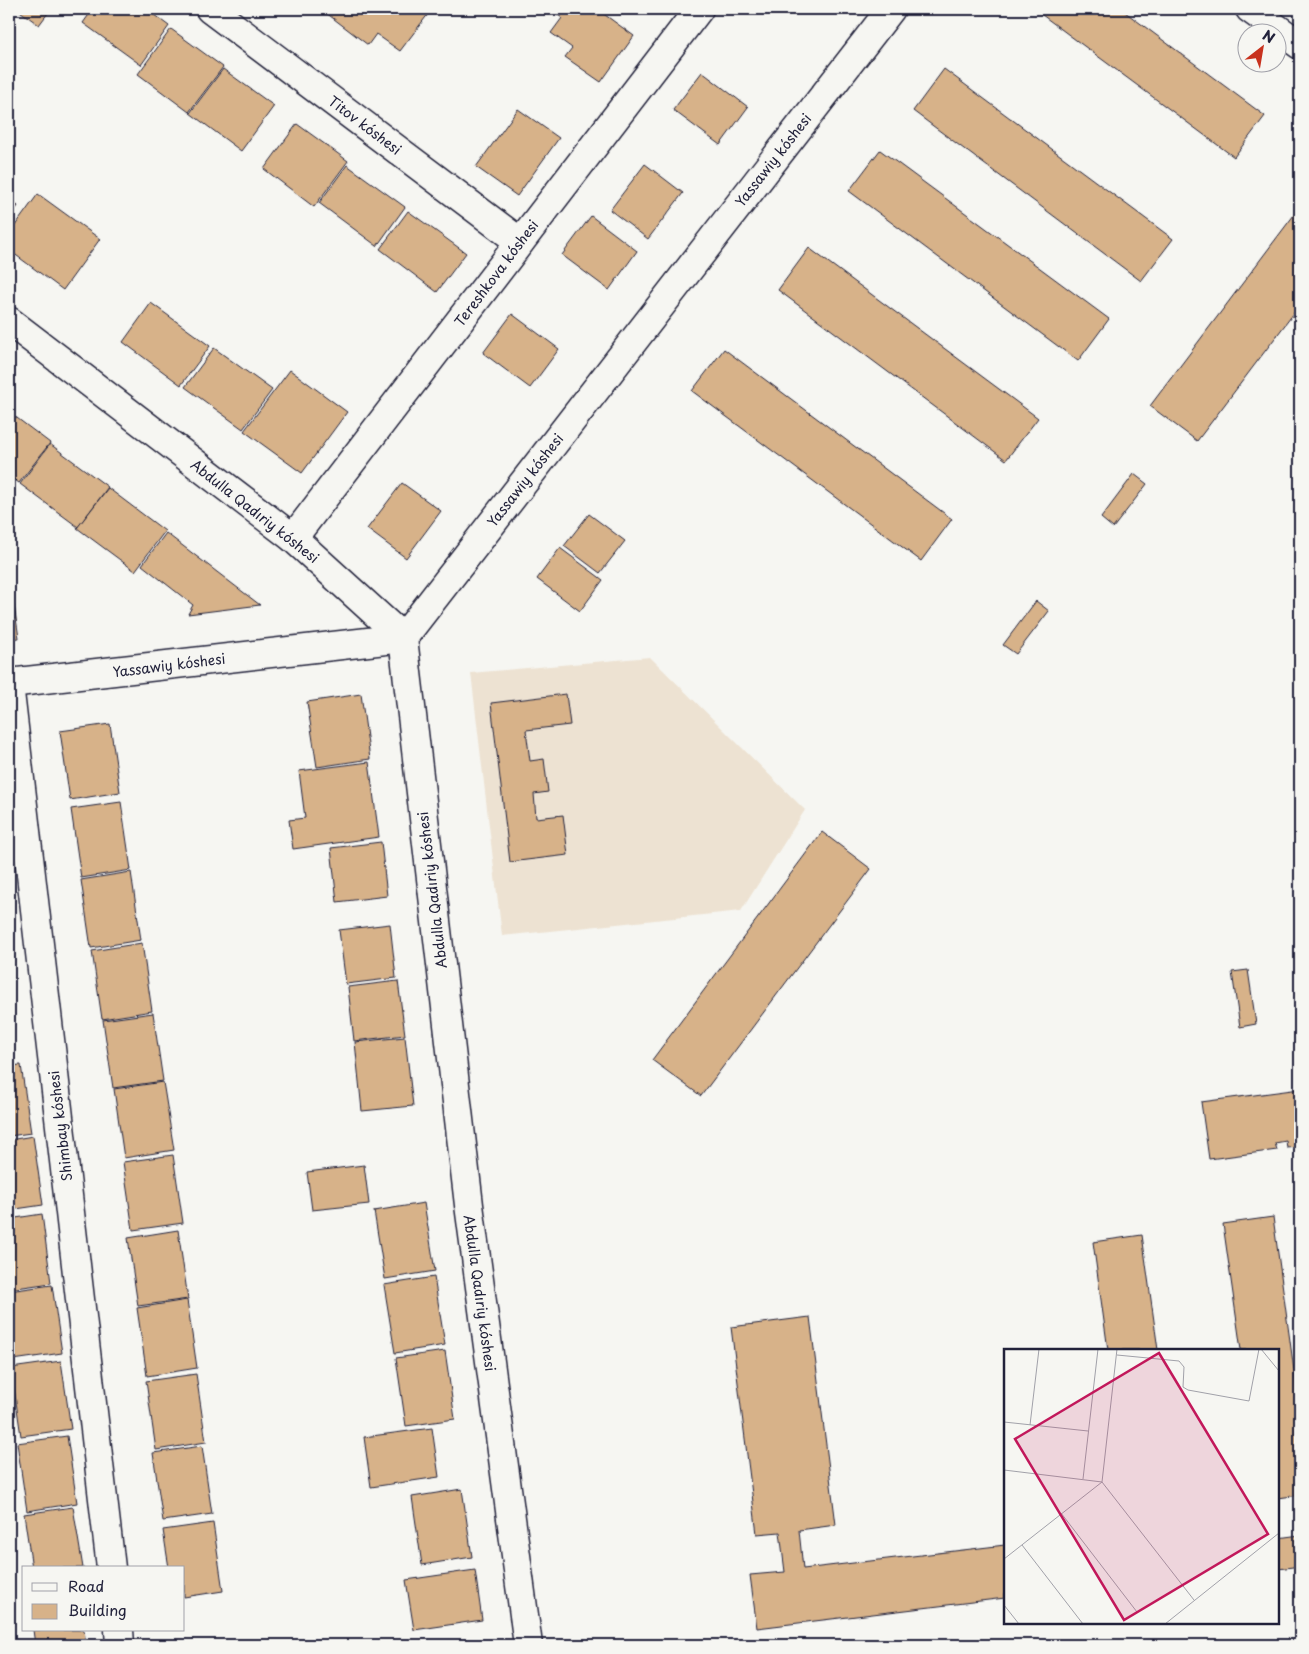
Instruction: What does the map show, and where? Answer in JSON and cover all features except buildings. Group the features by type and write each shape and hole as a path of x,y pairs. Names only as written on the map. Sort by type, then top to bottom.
{"street":[{"name":"Titov kóshesi","path":"210,9 520,242"},
{"name":"Tereshkova kóshesi","path":"293,538 699,9"},
{"name":"Yassawiy kóshesi","path":"9,684 403,638 891,9"},
{"path":"1250,9 1300,45"},
{"name":"Abdulla Qadıriy kóshesi","path":"9,321 293,538 403,638 469,1205 528,1645"},
{"name":"Shimbay kóshesi","path":"9,684 111,1566"},
{"path":"119,1632 120,1645"}],"shaded area":[{"path":"650,657 805,810 741,911 502,936 471,673"}]}
